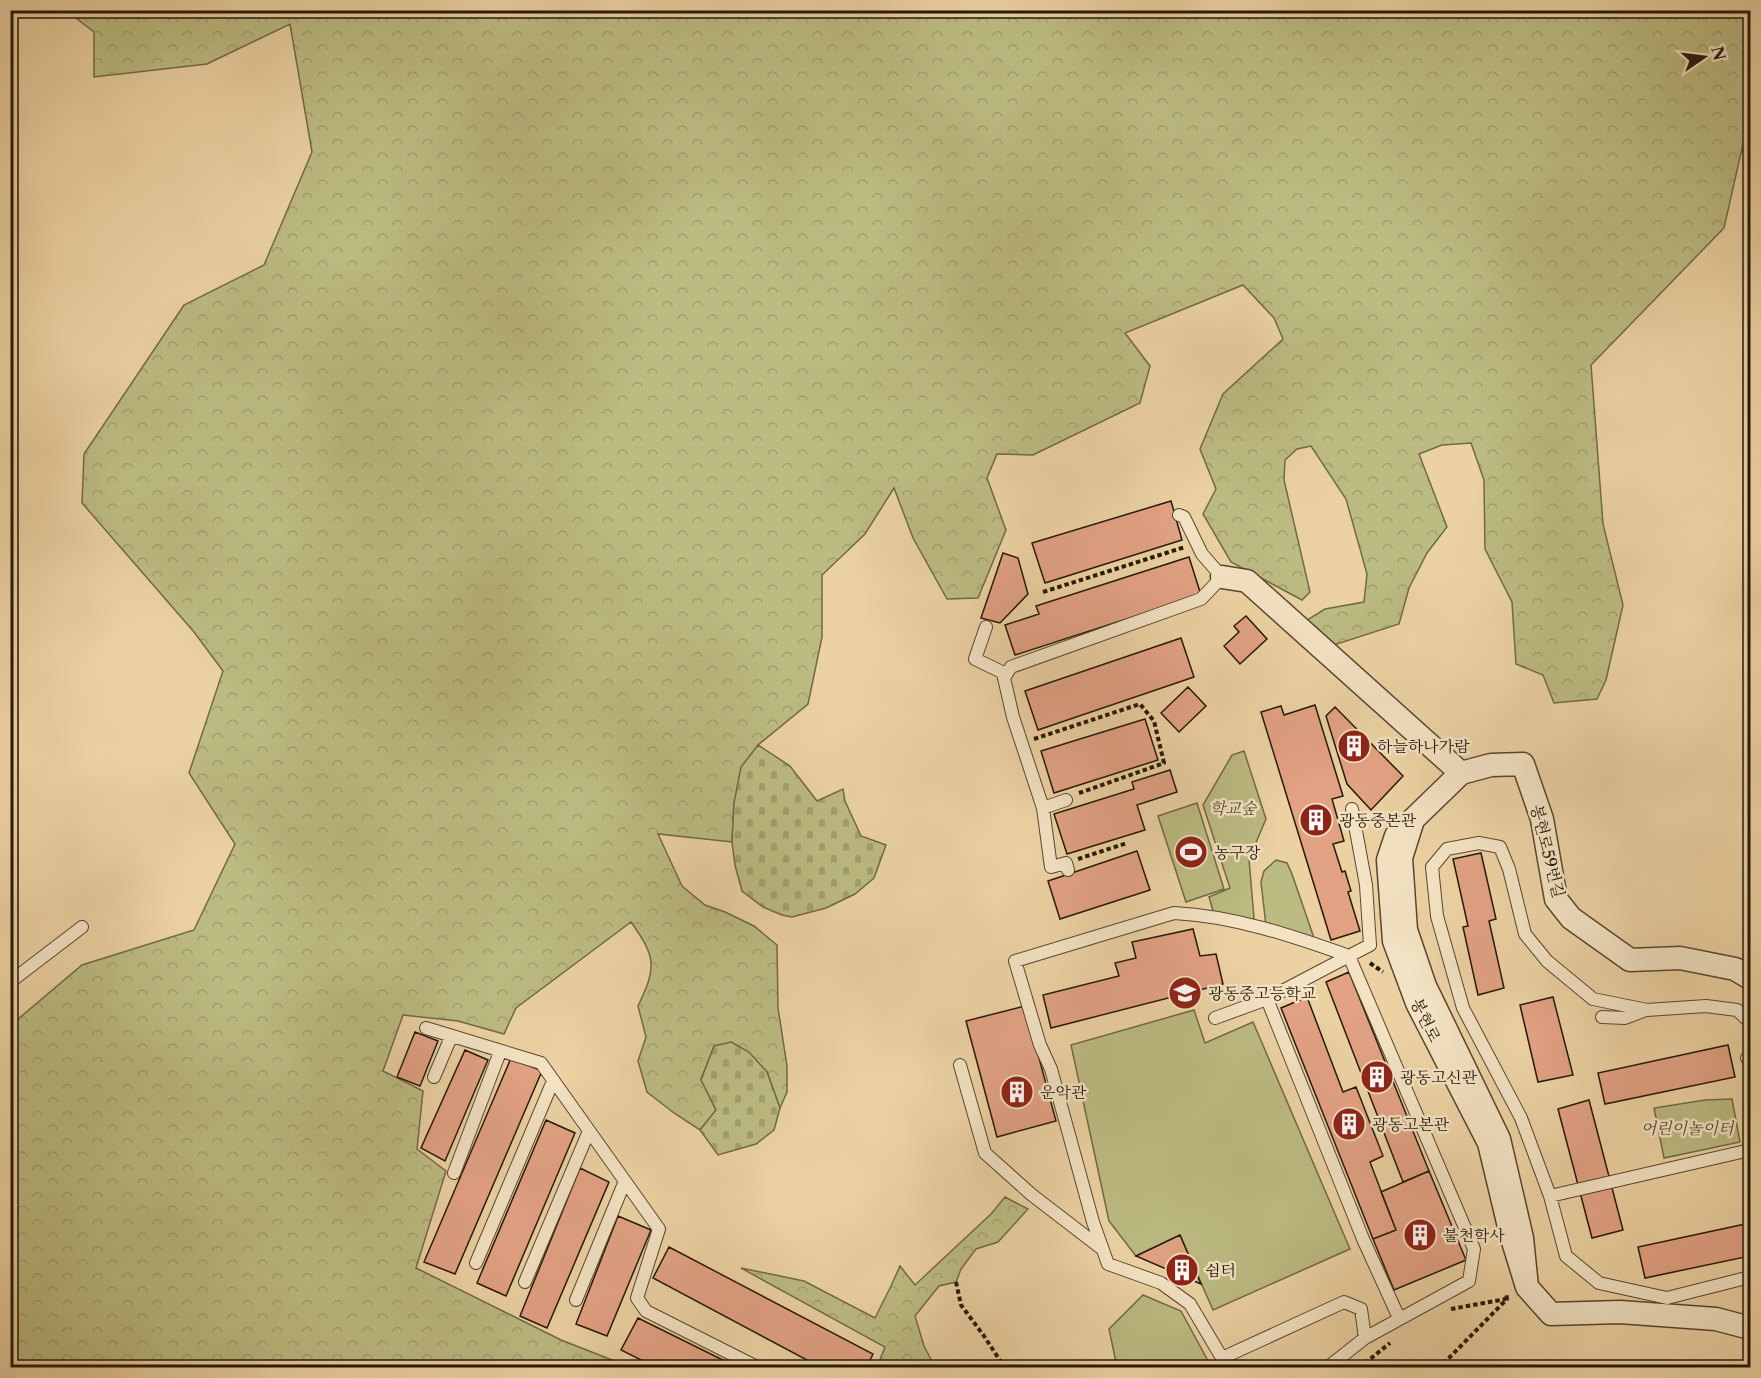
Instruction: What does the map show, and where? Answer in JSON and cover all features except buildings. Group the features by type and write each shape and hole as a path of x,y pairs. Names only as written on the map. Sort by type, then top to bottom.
{"street":[{"path":"1222,578 1247,581 1461,773"},
{"name":"봉현로59번길","path":"1491,765 1524,764 1542,819 1556,899 1571,918 1630,960 1680,958 1735,969 1750,978"},
{"name":"봉현로","path":"1491,765 1461,773 1396,836 1388,860 1394,941 1417,1004 1489,1143 1511,1235 1527,1287 1551,1314 1632,1312 1716,1319 1750,1328"}],"lane":[{"path":"1070,864 1051,867 1043,808 1013,717 1004,678 1011,667 1056,648 1201,599 1222,578 1202,554 1184,517 1179,515"},
{"path":"986,627 975,659 1006,674"},
{"path":"1043,808 1070,797"},
{"path":"1215,1018 1267,999 1371,945 1366,885 1352,808"},
{"path":"1647,1010 1593,999 1547,961 1525,934 1509,869 1500,847 1479,843 1447,849 1432,867 1437,916 1463,1008 1521,1118 1550,1196 1566,1256 1599,1283 1667,1298 1750,1277"},
{"path":"1327,1368 1365,1338 1469,1281 1474,1249 1351,955 1287,934 1197,914 1174,913 1015,961 1040,1045 1051,1069 1093,1222 1108,1264 1161,1283 1190,1304 1222,1358 1344,1302 1361,1309 1365,1338"},
{"path":"10,982 82,927"},
{"path":"1267,999 1363,1239 1399,1318"},
{"path":"1602,1017 1625,1017 1647,1010 1706,1006 1737,1010 1750,1022"},
{"path":"426,1028 540,1063 659,1229 637,1298 646,1311 759,1368"},
{"path":"434,1077 451,1037"},
{"path":"454,1173 500,1052"},
{"path":"960,1065 985,1154 1032,1195 1102,1248"},
{"path":"476,1263 553,1081"},
{"path":"525,1282 589,1131"},
{"path":"1550,1196 1750,1150"},
{"path":"576,1300 625,1181"}],"path":[{"path":"1043,592 1197,543"},
{"path":"1022,743 1140,704 1154,721 1164,763 1070,797"},
{"path":"1070,864 1127,843"},
{"path":"1351,955 1382,970 1388,980"},
{"path":"956,1282 961,1305 1005,1368"},
{"path":"1437,1368 1507,1299 1527,1287"},
{"path":"1505,1288 1507,1299"},
{"path":"1445,1310 1507,1299"}],"green space":[{"path":"67,11 1750,11 1750,113 1724,228 1591,365 1603,524 1623,605 1606,680 1597,699 1554,703 1543,675 1516,664 1512,602 1485,549 1484,480 1471,443 1442,445 1419,454 1447,527 1427,553 1409,588 1399,624 1334,645 1307,620 1325,609 1364,602 1367,574 1346,499 1311,446 1297,449 1285,460 1284,480 1310,592 1302,600 1231,562 1203,514 1216,489 1200,449 1223,394 1283,339 1274,318 1243,285 1125,333 1150,366 1140,403 1033,455 997,454 987,478 1006,530 978,598 947,599 913,538 894,488 865,534 822,575 822,637 808,704 758,745 734,803 732,842 658,834 682,886 705,905 754,926 777,945 778,1008 787,1066 787,1092 780,1108 767,1072 714,1047 701,1079 716,1110 700,1130 647,1092 638,1061 646,1037 638,1006 651,972 651,962 645,944 631,922 516,1008 504,1034 458,1021 403,1015 383,1071 423,1091 417,1149 446,1171 416,1268 561,1340 630,1367 11,1368 11,1025 82,965 194,930 235,844 189,773 223,671 194,632 82,503 84,454 184,305 264,265 312,152 290,24 207,64 94,77 94,32"},
{"path":"758,745 790,766 817,801 843,789 845,801 861,836 886,845 874,878 855,894 826,908 792,917 763,907 742,891 732,842 734,803 741,767"},
{"name":"학교숲","path":"1244,751 1266,819 1249,859 1254,918 1249,922 1214,914 1209,897 1230,888 1203,805 1232,755"},
{"name":"농구장","path":"1197,803 1224,889 1186,902 1158,816"},
{"name":"학교숲","path":"1276,860 1287,863 1314,938 1266,926 1261,882 1264,871"},
{"path":"1194,1010 1205,1043 1253,1022 1350,1249 1213,1310 1180,1235 1136,1256 1109,1221 1071,1045"},
{"path":"731,1042 749,1052 767,1072 780,1108 774,1130 756,1144 718,1155 700,1130 716,1110 701,1080 714,1046"},
{"name":"어린이놀이터","path":"1732,1099 1740,1142 1664,1158 1654,1108 1705,1100"},
{"path":"1005,1197 1028,1209 998,1242 976,1249 961,1269 956,1282 939,1286 915,1316 924,1346 935,1367 877,1367 885,1347 741,1268 804,1281 875,1318 900,1266 915,1285 991,1214"},
{"path":"1143,1295 1181,1311 1209,1367 1117,1367 1109,1329"}],"place":[{"name":"하늘하나가람","path":"1354,746"},
{"name":"광동중본관","path":"1316,820"},
{"name":"농구장","path":"1191,852"},
{"name":"광동중고등학교","path":"1185,993"},
{"name":"광동고신관","path":"1377,1077"},
{"name":"운악관","path":"1017,1092"},
{"name":"광동고본관","path":"1349,1124"},
{"name":"불천학사","path":"1420,1235"},
{"name":"쉼터","path":"1182,1270"}]}
